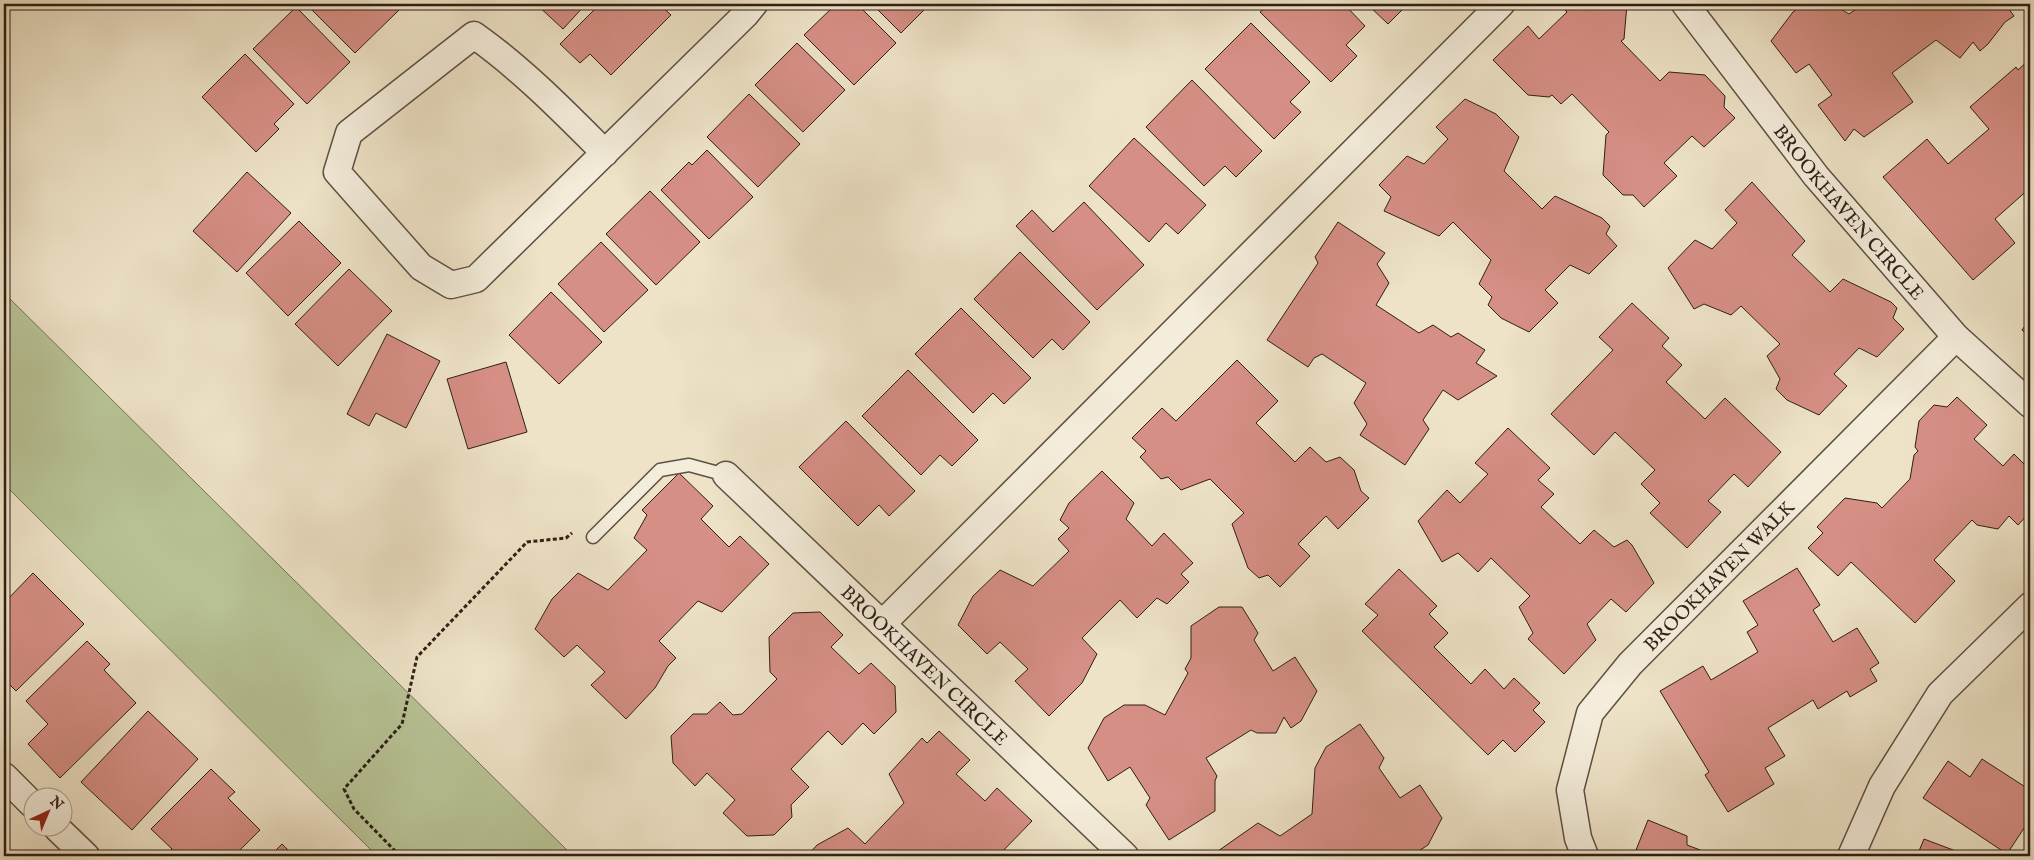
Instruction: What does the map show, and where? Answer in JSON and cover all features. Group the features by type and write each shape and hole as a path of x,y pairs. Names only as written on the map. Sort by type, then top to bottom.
{"street":[{"path":"605,152 545,92 496,50 474,35 348,133 337,172 421,267 452,286 476,279 745,15 754,4"},
{"path":"882,624 1501,4"},
{"name":"BROOKHAVEN CIRCLE","path":"1684,4 1816,176 1956,336 2030,404"},
{"name":"BROOKHAVEN WALK","path":"1585,856 1578,838 1570,790 1590,713 1630,664 1956,336"},
{"name":"BROOKHAVEN CIRCLE","path":"726,475 1125,856"},
{"path":"1851,856 1882,786 1940,694 2030,606"},
{"path":"4,776 22,794"},
{"path":"67,838 86,856"}],"lane":[{"path":"593,537 660,470 689,465 726,475"}],"path":[{"path":"400,856 354,809 344,789 402,724 417,657 528,542 566,538 573,532"}],"green space":[{"path":"4,293 573,856 377,856 4,484"}],"building":[{"path":"306,4 392,4 399,10 355,53"},
{"path":"536,4 586,4 563,29"},
{"path":"600,4 659,4 671,15 611,75 590,54 580,63 560,44"},
{"path":"836,4 857,4 896,43 854,85 804,35"},
{"path":"872,4 930,4 901,33"},
{"path":"1269,4 1344,4 1365,26 1346,45 1357,56 1331,82 1260,12"},
{"path":"1367,4 1408,4 1388,24"},
{"path":"1559,4 1627,4 1624,39 1621,41 1660,81 1669,72 1705,75 1725,96 1724,107 1735,118 1704,147 1692,136 1664,163 1677,176 1644,207 1633,195 1623,195 1603,175 1606,135 1609,132 1572,94 1561,104 1552,95 1549,97 1528,95 1493,60 1528,26 1539,39 1567,12"},
{"path":"1804,4 1833,4 1849,14 1864,4 2005,4 2014,16 2005,22 1980,51 1973,42 1960,58 1936,40 1892,73 1913,102 1864,137 1854,129 1845,141 1818,105 1832,95 1809,64 1796,73 1771,41 1793,12"},
{"path":"296,7 350,62 307,104 253,49"},
{"path":"1251,23 1310,82 1290,102 1301,112 1274,139 1205,69"},
{"path":"797,43 845,90 803,132 755,85"},
{"path":"245,54 294,104 274,124 279,129 256,152 202,97"},
{"path":"2030,59 2030,188 1995,219 2015,243 1973,280 1883,177 1927,139 1948,164 1989,129 1970,107 2016,67 2018,70"},
{"path":"1192,80 1262,151 1236,177 1225,166 1204,186 1146,127"},
{"path":"749,94 800,144 758,187 707,137"},
{"path":"1465,99 1496,114 1519,137 1504,171 1542,209 1555,196 1602,218 1610,226 1606,234 1617,246 1589,274 1570,265 1545,290 1558,303 1529,332 1501,318 1488,305 1492,297 1479,284 1491,260 1453,222 1439,236 1384,211 1391,197 1379,185 1407,156 1424,164 1448,139 1436,127"},
{"path":"1134,138 1206,205 1178,234 1166,223 1149,242 1089,186"},
{"path":"707,150 753,197 709,239 661,190 689,162 692,165"},
{"path":"247,172 291,213 237,272 193,231"},
{"path":"1752,182 1805,241 1792,255 1830,292 1843,279 1891,302 1897,308 1893,318 1904,329 1877,357 1859,348 1834,374 1847,386 1819,415 1787,400 1776,389 1780,379 1767,356 1780,344 1741,306 1731,315 1704,304 1694,309 1668,268 1695,240 1712,249 1737,223 1725,210"},
{"path":"650,191 700,242 656,285 606,234"},
{"path":"1084,202 1144,265 1097,310 1016,226 1032,210 1053,232"},
{"path":"299,221 341,263 288,316 246,273"},
{"path":"1338,222 1385,253 1377,264 1389,283 1376,305 1419,333 1433,325 1451,337 1458,333 1485,350 1476,363 1497,376 1458,400 1443,390 1423,420 1429,429 1405,465 1360,435 1367,424 1354,403 1366,383 1322,354 1314,358 1308,367 1267,340 1318,263 1315,257"},
{"path":"601,242 648,290 604,332 558,284"},
{"path":"1020,252 1090,322 1063,350 1052,339 1033,358 974,299"},
{"path":"349,269 392,311 338,366 295,324"},
{"path":"551,292 602,342 559,384 509,335"},
{"path":"1632,303 1669,338 1662,346 1682,365 1666,382 1705,419 1725,398 1781,452 1748,487 1734,474 1708,501 1721,512 1687,548 1650,513 1660,503 1641,484 1655,470 1615,432 1594,455 1551,414 1613,350 1599,337"},
{"path":"961,308 1031,378 1004,404 993,393 973,413 915,354"},
{"path":"2030,319 2030,337 2022,330"},
{"path":"387,334 440,361 406,428 376,413 369,426 347,414"},
{"path":"1237,360 1278,401 1256,423 1295,462 1310,447 1326,462 1340,457 1354,470 1361,491 1369,498 1338,529 1326,516 1298,544 1310,556 1280,587 1268,575 1259,578 1248,568 1232,524 1244,513 1210,479 1181,490 1168,477 1161,479 1140,457 1146,451 1132,438 1162,408 1176,421"},
{"path":"506,362 527,432 468,449 447,379"},
{"path":"908,370 978,440 952,466 940,455 921,475 862,416"},
{"path":"1957,397 1987,425 1974,439 2003,466 2014,454 2030,470 2030,512 2018,525 2009,516 1998,529 1977,525 1972,520 1934,560 1955,581 1915,623 1851,562 1838,576 1808,548 1823,533 1817,527 1845,498 1877,503 1882,508 1910,479 1914,455 1918,451 1915,447 1919,421 1934,405 1947,407"},
{"path":"846,421 915,491 889,516 879,505 858,526 799,467"},
{"path":"1508,428 1550,468 1538,480 1554,494 1541,507 1580,544 1594,530 1614,547 1627,540 1632,545 1654,583 1626,612 1611,599 1587,624 1596,640 1564,674 1528,639 1533,633 1519,607 1530,596 1491,558 1478,572 1458,553 1442,562 1418,521 1447,490 1460,503 1488,474 1475,463"},
{"path":"1102,471 1134,503 1126,519 1152,546 1164,533 1193,563 1181,574 1189,582 1167,604 1157,598 1137,618 1120,600 1082,638 1097,654 1082,683 1049,716 1015,681 1028,669 1000,642 987,654 958,625 973,596 1000,570 1033,586 1069,551 1058,539 1069,528 1060,520 1069,503"},
{"path":"679,473 713,506 701,519 729,547 740,536 769,564 722,612 698,601 659,641 676,658 668,666 655,688 626,719 591,685 605,672 577,645 564,657 535,629 552,599 578,573 608,590 647,550 634,538 647,515 642,510"},
{"path":"1797,568 1820,605 1813,610 1833,642 1857,628 1879,663 1870,669 1877,681 1850,697 1847,691 1818,709 1813,700 1768,728 1785,756 1765,768 1774,784 1728,812 1705,775 1709,772 1660,691 1703,666 1711,680 1758,652 1747,632 1758,625 1743,601"},
{"path":"1399,569 1437,606 1429,614 1448,633 1434,647 1471,684 1485,669 1504,689 1514,678 1540,703 1533,710 1545,722 1515,752 1503,740 1488,755 1362,631 1378,615 1365,604"},
{"path":"33,573 84,624 16,691 4,679 4,603"},
{"path":"1219,607 1242,607 1258,633 1254,640 1273,671 1295,657 1317,691 1301,721 1291,728 1284,717 1276,733 1257,733 1251,730 1206,758 1217,776 1215,781 1215,811 1169,840 1146,805 1150,798 1130,767 1108,781 1088,748 1104,718 1124,705 1145,705 1165,715 1188,673 1185,669 1191,658 1191,626"},
{"path":"820,612 843,635 831,647 859,674 871,663 895,686 896,712 874,734 863,723 842,745 828,731 791,769 809,787 791,805 792,817 774,835 747,836 723,813 735,800 707,773 695,786 673,763 671,736 693,714 707,714 720,702 733,715 742,714 777,679 770,672 769,637 793,613"},
{"path":"87,641 110,664 104,670 136,703 60,778 28,744 48,724 26,701"},
{"path":"148,711 198,759 132,830 81,782"},
{"path":"1360,724 1384,758 1379,768 1400,798 1420,785 1442,818 1428,845 1417,852 1407,852 1405,856 1218,856 1218,851 1258,823 1280,836 1312,814 1315,768 1326,747"},
{"path":"939,731 970,760 956,774 985,801 997,788 1032,821 998,856 992,851 987,856 807,856 817,845 848,828 865,844 904,803 889,774 922,738 927,743"},
{"path":"1982,759 2030,790 2030,819 2007,854 1923,798 1948,761 1970,777"},
{"path":"211,769 235,792 228,798 260,830 234,856 166,856 172,849 151,829"},
{"path":"1648,820 1687,836 1687,845 1716,856 1636,856 1636,850"},
{"path":"1924,839 1969,856 1917,856"},
{"path":"282,844 294,856 270,856"}]}
